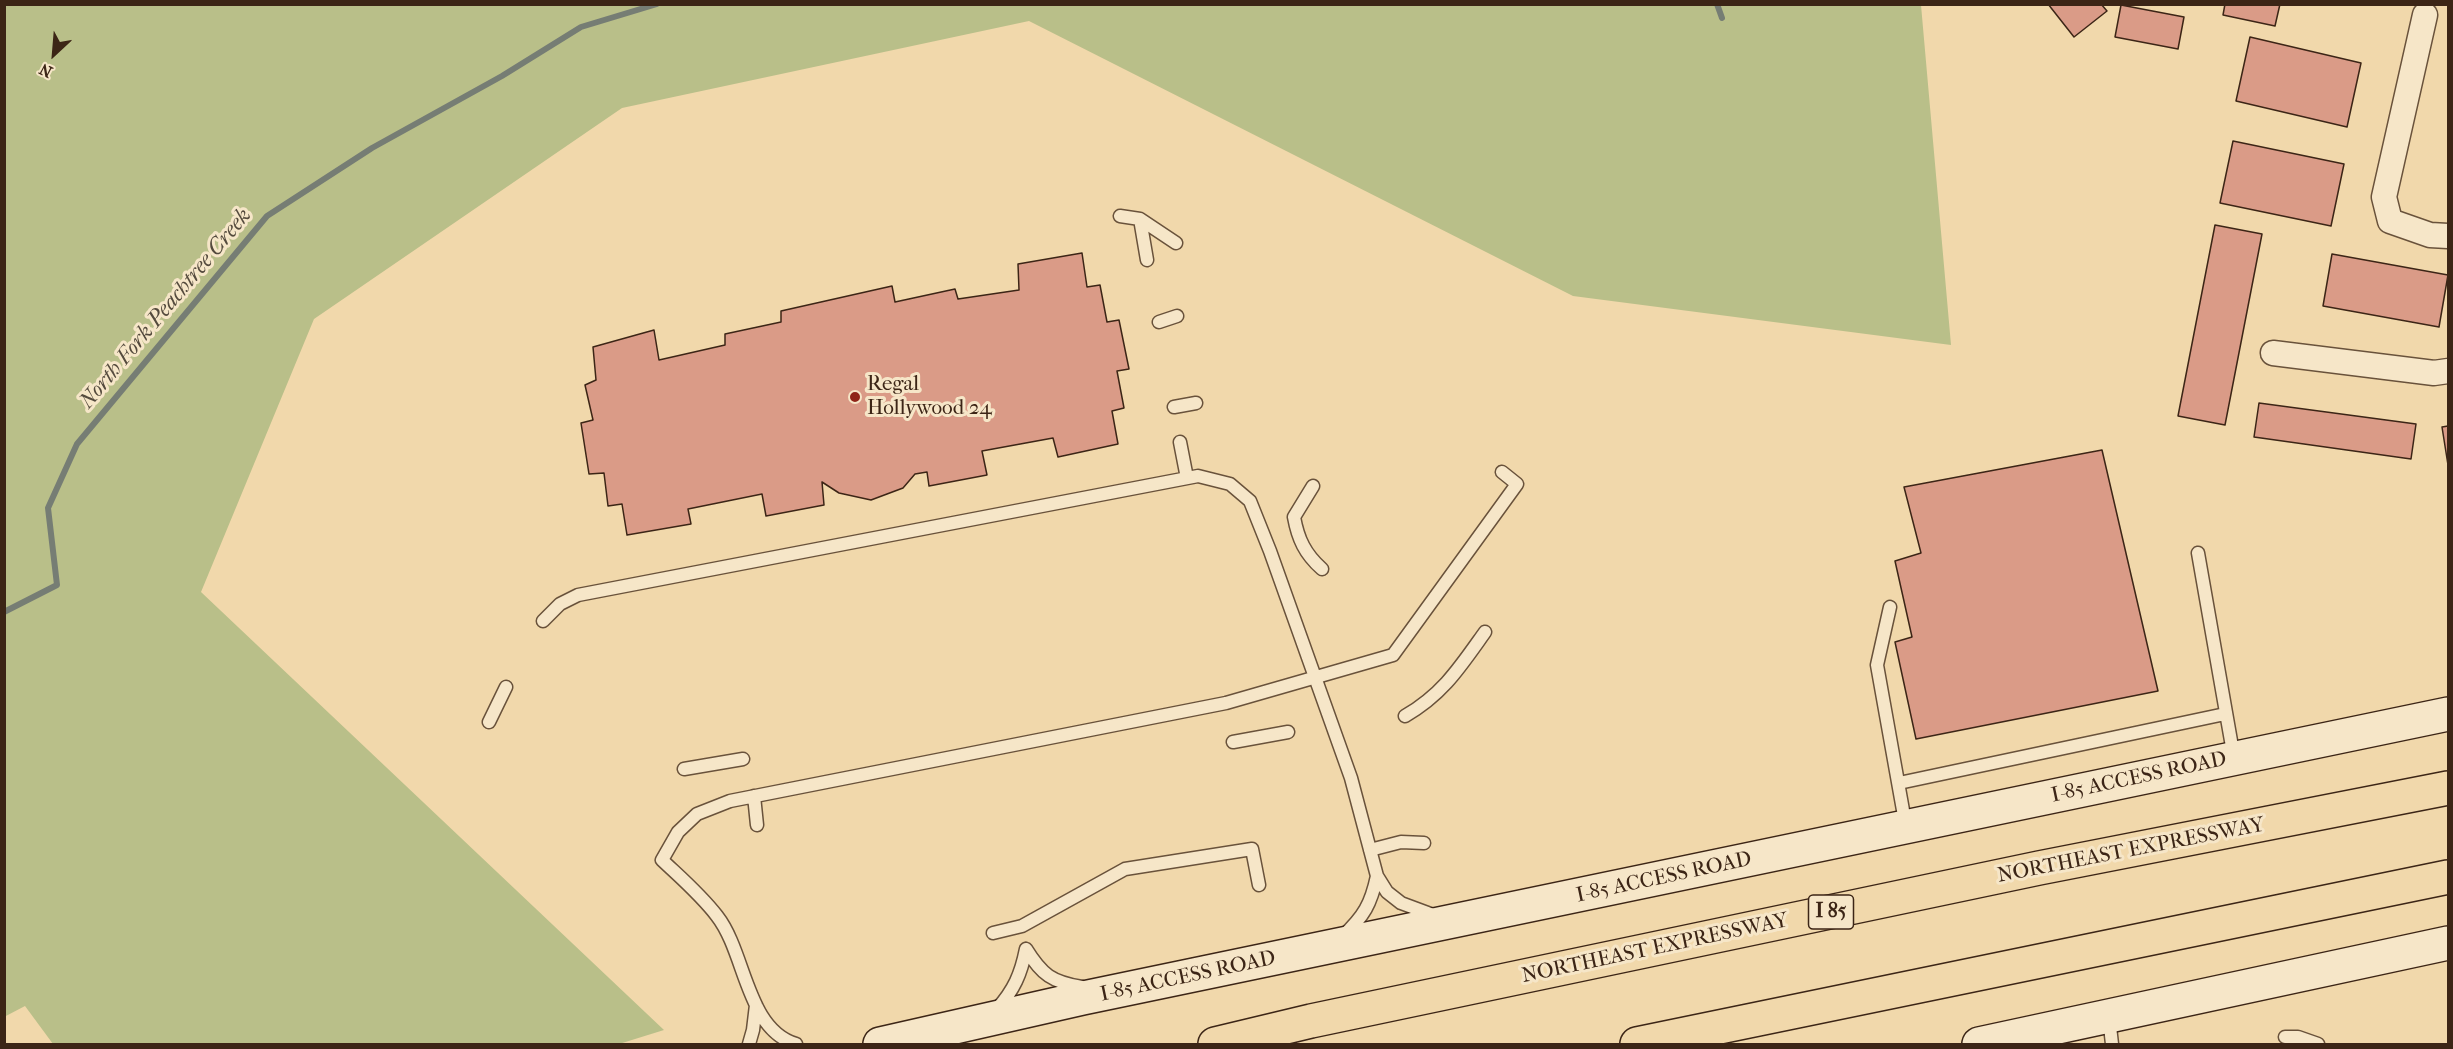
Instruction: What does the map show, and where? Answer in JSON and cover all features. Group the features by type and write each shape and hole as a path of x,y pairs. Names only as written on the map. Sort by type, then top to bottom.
{"highway":[{"name":"NORTHEAST EXPRESSWAY","path":"1215,1044 1311,1021 2016,873 2448,788"},
{"path":"1637,1044 2448,878"}],"main road":[{"name":"I-85 ACCESS ROAD","path":"880,1044 1119,991 2448,714"},
{"path":"1979,1044 2111,1031 2448,943"}],"street":[{"path":"2425,15 2384,197 2390,221 2430,235 2448,236"},
{"path":"2273,353 2434,373 2448,371"}],"lane":[{"path":"1120,216 1140,219 1176,243"},
{"path":"1140,219 1147,260"},
{"path":"1159,322 1177,316"},
{"path":"1174,406 1196,403"},
{"path":"1180,442 1187,478"},
{"path":"796,1044 784,1041 772,1031 756,1005 737,954 718,917 662,860 678,832 698,814 730,801 1226,703 1393,655 1517,484 1502,472"},
{"path":"543,621 560,604 578,595 1198,476 1230,484 1250,501 1270,551 1351,778 1377,876 1387,892 1401,903 1431,915 1459,921"},
{"path":"1313,486 1294,517 1297,535 1309,557 1322,569"},
{"path":"2198,553 2234,758"},
{"path":"1890,607 1877,665 1906,828"},
{"path":"1405,716 1426,704 1451,679 1485,632"},
{"path":"489,722 506,687"},
{"path":"1899,783 2225,714"},
{"path":"1233,742 1288,732"},
{"path":"684,768 743,759"},
{"path":"754,796 757,825"},
{"path":"1370,850 1401,842 1424,843"},
{"path":"993,933 1022,926 1125,869 1251,849 1259,885"},
{"path":"1329,948 1361,919 1373,897 1377,876"},
{"path":"987,1019 1009,996 1017,983 1026,949 1039,969 1050,978 1065,984 1119,991"},
{"path":"749,1044 756,1005"},
{"path":"2285,1037 2298,1037 2318,1044"}],"green space":[{"path":"4,5 1921,5 1951,345 1573,296 1029,21 622,108 314,319 201,592 664,1030 619,1044 53,1044 25,1006 4,1017"}],"building":[{"path":"2048,4 2101,4 2107,11 2074,37"},
{"path":"2225,4 2280,4 2275,26 2223,15"},
{"path":"2121,5 2184,17 2178,49 2115,37"},
{"path":"2250,37 2361,63 2347,127 2236,101"},
{"path":"2233,141 2344,164 2331,226 2220,203"},
{"path":"2215,225 2262,234 2225,425 2178,416"},
{"name":"Regal Hollywood 24","path":"1082,253 1087,287 1100,285 1107,322 1119,320 1129,369 1117,371 1124,408 1112,411 1118,444 1058,457 1053,438 982,451 987,475 929,486 927,472 915,474 903,488 871,500 839,493 822,482 824,505 766,516 762,494 688,509 691,524 627,535 622,504 608,506 604,473 589,474 581,423 593,420 585,385 596,380 593,347 654,330 659,360 725,345 725,334 781,322 781,311 892,286 895,302 955,289 958,299 1019,290 1018,264"},
{"path":"2332,254 2448,275 2439,327 2323,306"},
{"path":"2259,403 2416,424 2411,459 2254,437"},
{"path":"2448,426 2448,465 2442,427"},
{"path":"2102,450 2158,691 1916,739 1895,642 1912,637 1895,561 1921,553 1904,487"}],"waterway":[{"name":"North Fork Peachtree Creek","path":"4,612 57,585 48,508 77,444 267,216 372,148 502,76 581,27 657,4"},
{"path":"1717,4 1722,18"}],"place":[{"name":"Regal Hollywood 24","path":"855,397"}]}
